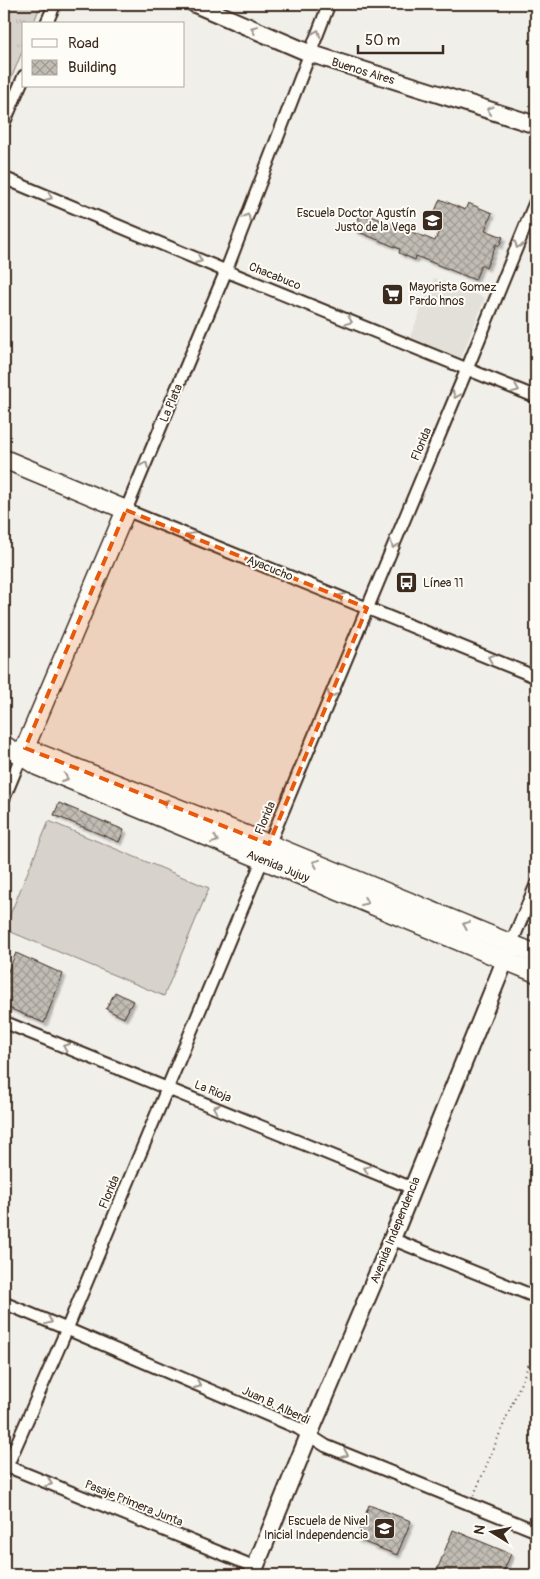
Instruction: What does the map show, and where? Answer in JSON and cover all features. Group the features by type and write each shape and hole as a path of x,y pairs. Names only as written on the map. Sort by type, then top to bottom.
{"main road":[{"name":"Buenos Aires","path":"194,4 309,54 536,125"},
{"name":"Ayacucho","path":"4,460 126,510"},
{"name":"La Plata","path":"23,753 126,510"},
{"name":"Avenida Jujuy","path":"4,746 508,952 536,973"},
{"name":"Avenida Jujuy","path":"508,952 536,954"},
{"name":"Avenida Independencia","path":"253,1571 392,1239 508,952"}],"street":[{"path":"47,22 55,4"},
{"name":"La Plata","path":"126,510 226,272 329,4"},
{"path":"4,123 22,81"},
{"name":"Chacabuco","path":"4,178 226,272 536,398"},
{"name":"Florida","path":"5,1468 67,1329 168,1088 536,200"},
{"name":"Ayacucho","path":"126,510 536,677"},
{"name":"La Plata","path":"4,798 23,753"},
{"name":"Avenida Independencia","path":"508,952 536,885"},
{"name":"La Rioja","path":"4,1022 412,1188"},
{"path":"392,1239 536,1298"},
{"name":"Juan B. Alberdi","path":"4,1303 298,1428 326,1446 536,1531"},
{"name":"Pasaje Primera Junta","path":"5,1468 253,1571"}],"path":[{"path":"470,1504 536,1347"}],"highlighted area":[{"path":"126,510 367,608 269,844 25,748"}],"shaded area":[{"path":"434,278 485,298 461,358 410,337"}],"green space":[{"path":"4,4 41,4 34,22 22,22 22,52 4,96"},
{"path":"49,821 209,888 164,996 4,929"}],"building":[{"path":"440,199 465,210 468,203 492,213 485,230 503,237 499,246 496,244 486,268 481,265 475,280 416,256 415,260 399,253 400,249 354,230 361,212 435,241 443,220 433,216"},
{"path":"59,803 124,830 119,842 54,815"},
{"path":"16,953 63,974 44,1023 4,1006 4,974 6,975"},
{"path":"115,992 133,1001 124,1018 106,1009"},
{"path":"369,1505 411,1521 397,1555 356,1539"},
{"path":"453,1530 511,1554 502,1575 435,1575"}],"place":[{"name":"Escuela Doctor Agustín Justo de la Vega","path":"432,220"},
{"name":"Mayorista Gomez Pardo hnos","path":"393,294"},
{"name":"Línea 11","path":"407,583"},
{"name":"Escuela de Nivel Inicial Independencia","path":"384,1528"}]}
